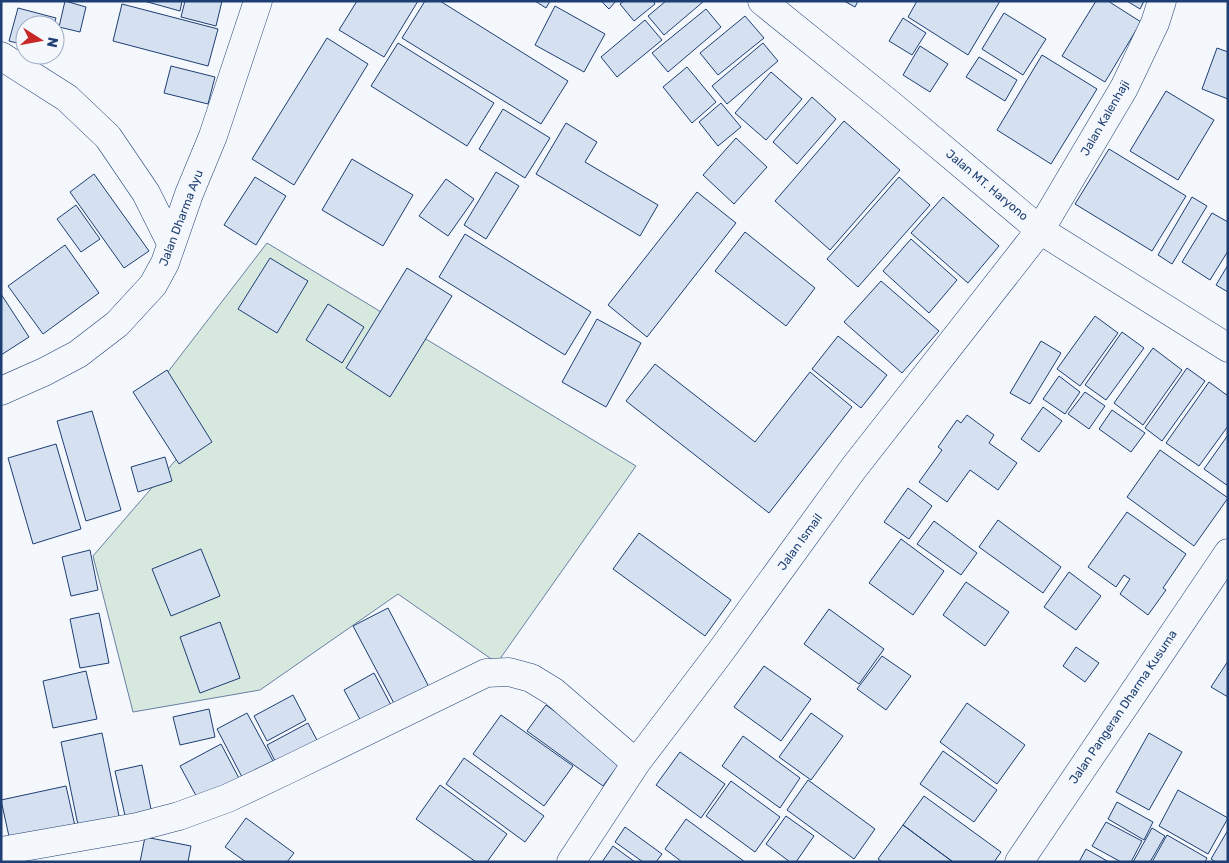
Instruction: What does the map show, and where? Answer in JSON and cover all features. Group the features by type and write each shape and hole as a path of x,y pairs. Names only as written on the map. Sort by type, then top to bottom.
{"street":[{"name":"Jalan Dharma Ayu","path":"1,391 78,354 117,324 153,285 165,263 213,136 258,1"},
{"name":"Jalan MT. Haryono","path":"762,1 891,105 1040,230 1228,348"},
{"name":"Jalan Kalenhaji","path":"1040,230 1124,88 1155,23 1162,1"},
{"path":"1,56 67,98 108,137 146,194 171,243"},
{"name":"Jalan Ismail","path":"571,862 636,763 721,651 853,469 1040,230"},
{"name":"Jalan Pangeran Dharma Kusuma","path":"1019,862 1228,553"},
{"path":"1,851 137,827 179,816 228,798 486,673 509,672 532,678 554,692 636,763"}],"shaded area":[{"path":"267,243 636,466 497,663 398,594 260,690 133,712 93,556 187,447 164,377"}],"building":[{"path":"65,1 86,7 80,32 65,28 65,15 62,15"},
{"path":"144,1 182,1 180,11"},
{"path":"185,1 222,1 216,26 181,17"},
{"path":"357,1 418,1 384,57 339,30"},
{"path":"425,1 440,1 568,81 541,124 402,38"},
{"path":"535,1 550,1 546,8"},
{"path":"601,1 616,1 609,9"},
{"path":"624,1 653,1 655,4 634,21 620,4"},
{"path":"666,1 704,1 664,35 648,16"},
{"path":"844,1 858,1 855,7"},
{"path":"917,1 1000,1 968,55 908,17"},
{"path":"1096,1 1108,1 1141,22 1105,82 1062,56"},
{"path":"1127,1 1144,1 1140,9"},
{"path":"122,4 218,29 208,66 113,41"},
{"path":"555,6 605,34 584,72 535,45"},
{"path":"18,8 45,15 16,15"},
{"path":"706,9 721,27 668,72 652,53"},
{"path":"1004,13 1046,39 1023,75 982,49"},
{"path":"745,16 764,38 718,75 700,53"},
{"path":"903,18 926,33 912,55 889,41"},
{"path":"15,19 15,42 9,41"},
{"path":"645,20 662,40 617,77 601,57"},
{"path":"327,38 368,64 294,185 252,159"},
{"path":"398,43 494,103 467,146 371,86"},
{"path":"763,43 778,61 727,104 712,86"},
{"path":"920,46 948,64 930,92 903,75"},
{"path":"1217,48 1228,52 1228,99 1202,89"},
{"path":"1042,55 1097,89 1051,164 997,130"},
{"path":"979,57 1017,80 1005,101 966,77"},
{"path":"171,66 215,77 208,104 164,93"},
{"path":"687,67 716,102 692,123 663,87"},
{"path":"771,72 802,99 766,140 735,113"},
{"path":"1166,91 1214,120 1178,180 1130,151"},
{"path":"812,97 836,119 797,164 773,142"},
{"path":"721,103 741,127 718,146 699,122"},
{"path":"503,109 550,138 525,178 479,149"},
{"path":"844,121 900,170 830,250 775,201"},
{"path":"566,123 597,142 585,162 658,205 640,236 536,174"},
{"path":"736,138 767,167 734,204 703,175"},
{"path":"1109,149 1186,196 1152,251 1075,204"},
{"path":"352,159 413,195 383,246 322,210"},
{"path":"496,172 519,186 486,239 464,225"},
{"path":"94,174 149,251 124,268 70,192"},
{"path":"255,177 286,196 256,245 224,225"},
{"path":"899,177 930,205 858,287 827,259"},
{"path":"446,179 474,199 448,236 419,216"},
{"path":"697,192 736,223 647,337 608,305"},
{"path":"943,197 999,246 968,283 911,233"},
{"path":"1192,197 1207,206 1172,264 1158,255"},
{"path":"76,205 100,239 81,252 57,219"},
{"path":"1212,213 1228,222 1228,251 1210,280 1182,262"},
{"path":"745,232 815,288 786,326 715,271"},
{"path":"465,234 591,312 565,355 439,277"},
{"path":"911,239 957,280 929,313 883,271"},
{"path":"65,245 99,293 43,334 8,286"},
{"path":"270,258 308,281 277,333 238,309"},
{"path":"1228,265 1228,292 1216,285"},
{"path":"407,268 452,296 390,397 346,368"},
{"path":"881,281 939,331 902,373 844,322"},
{"path":"1,294 29,337 1,355"},
{"path":"328,304 364,327 342,363 306,340"},
{"path":"1095,316 1118,333 1080,386 1057,369"},
{"path":"597,319 641,343 606,407 562,382"},
{"path":"1122,332 1144,348 1106,400 1085,385"},
{"path":"838,336 887,375 861,408 812,369"},
{"path":"1041,341 1061,353 1030,404 1010,393"},
{"path":"1153,348 1182,370 1143,425 1114,403"},
{"path":"655,364 755,442 810,372 852,407 769,513 626,401"},
{"path":"1187,368 1205,381 1162,441 1145,428"},
{"path":"167,370 212,442 179,464 133,392"},
{"path":"1059,376 1080,392 1065,414 1043,399"},
{"path":"1209,382 1228,396 1228,426 1199,466 1166,443"},
{"path":"1085,392 1105,406 1089,429 1068,414"},
{"path":"1043,407 1062,421 1039,452 1021,439"},
{"path":"1112,410 1145,433 1131,452 1099,429"},
{"path":"92,411 121,510 86,521 57,421"},
{"path":"967,415 994,435 989,443 1017,463 998,490 970,470 947,502 919,482 942,450 938,447 957,420 961,423"},
{"path":"1228,435 1228,486 1204,469"},
{"path":"56,444 81,529 33,544 8,458"},
{"path":"1160,450 1228,498 1194,546 1127,497"},
{"path":"165,457 172,481 138,492 131,467"},
{"path":"908,488 932,506 909,539 884,522"},
{"path":"1127,512 1186,554 1163,588 1166,590 1148,615 1120,594 1130,579 1124,575 1116,587 1088,567"},
{"path":"998,520 1061,567 1043,593 979,547"},
{"path":"934,521 977,553 961,575 917,544"},
{"path":"639,533 731,600 705,636 613,569"},
{"path":"901,539 944,571 913,615 869,583"},
{"path":"201,549 220,596 171,616 152,569"},
{"path":"90,550 98,590 71,596 62,557"},
{"path":"1069,572 1101,596 1076,630 1044,607"},
{"path":"966,582 1009,612 985,646 943,615"},
{"path":"388,608 431,691 397,709 353,626"},
{"path":"829,609 884,649 859,684 804,644"},
{"path":"99,613 109,663 80,668 70,619"},
{"path":"220,622 240,678 200,693 180,637"},
{"path":"1076,647 1099,663 1085,682 1063,666"},
{"path":"882,656 911,676 886,710 857,689"},
{"path":"1228,661 1228,697 1211,687"},
{"path":"764,666 811,699 781,741 734,707"},
{"path":"86,671 97,719 53,728 43,681"},
{"path":"374,673 392,707 362,723 344,690"},
{"path":"293,695 306,720 267,741 254,716"},
{"path":"967,703 1025,745 997,784 940,742"},
{"path":"546,705 622,760 603,786 527,731"},
{"path":"209,709 215,737 180,745 173,717"},
{"path":"247,713 273,761 242,777 217,729"},
{"path":"811,713 843,736 811,780 779,757"},
{"path":"501,715 573,766 544,806 473,754"},
{"path":"308,723 320,746 279,769 267,745"},
{"path":"102,733 120,821 79,830 61,742"},
{"path":"1149,733 1182,752 1149,810 1116,792"},
{"path":"743,736 800,778 780,808 722,766"},
{"path":"221,744 241,782 200,803 180,766"},
{"path":"943,751 997,790 974,822 920,784"},
{"path":"680,752 725,784 701,818 656,785"},
{"path":"464,758 544,816 525,842 446,784"},
{"path":"142,765 152,814 126,820 115,771"},
{"path":"808,780 875,829 854,859 787,810"},
{"path":"731,781 780,817 755,852 706,816"},
{"path":"440,785 507,834 487,862 476,862 416,819"},
{"path":"66,786 75,826 10,841 1,800"},
{"path":"1178,790 1228,818 1208,854 1159,826"},
{"path":"924,796 1001,852 994,862 953,862 903,825"},
{"path":"1117,802 1153,822 1144,840 1108,819"},
{"path":"786,816 814,836 796,862 790,862 766,844"},
{"path":"246,818 294,853 287,862 246,862 225,847"},
{"path":"686,819 745,862 682,862 665,849"},
{"path":"1106,822 1142,841 1131,862 1121,862 1092,846"},
{"path":"903,825 953,862 882,862 878,859"},
{"path":"625,827 662,854 656,862 643,862 615,842"},
{"path":"1152,828 1165,836 1150,862 1133,862"},
{"path":"1228,830 1228,862 1216,862 1211,859"},
{"path":"1167,835 1207,858 1205,862 1152,862"},
{"path":"145,837 191,846 188,862 140,862"},
{"path":"613,846 635,862 602,862"},
{"path":"1086,849 1109,862 1079,862"}]}
